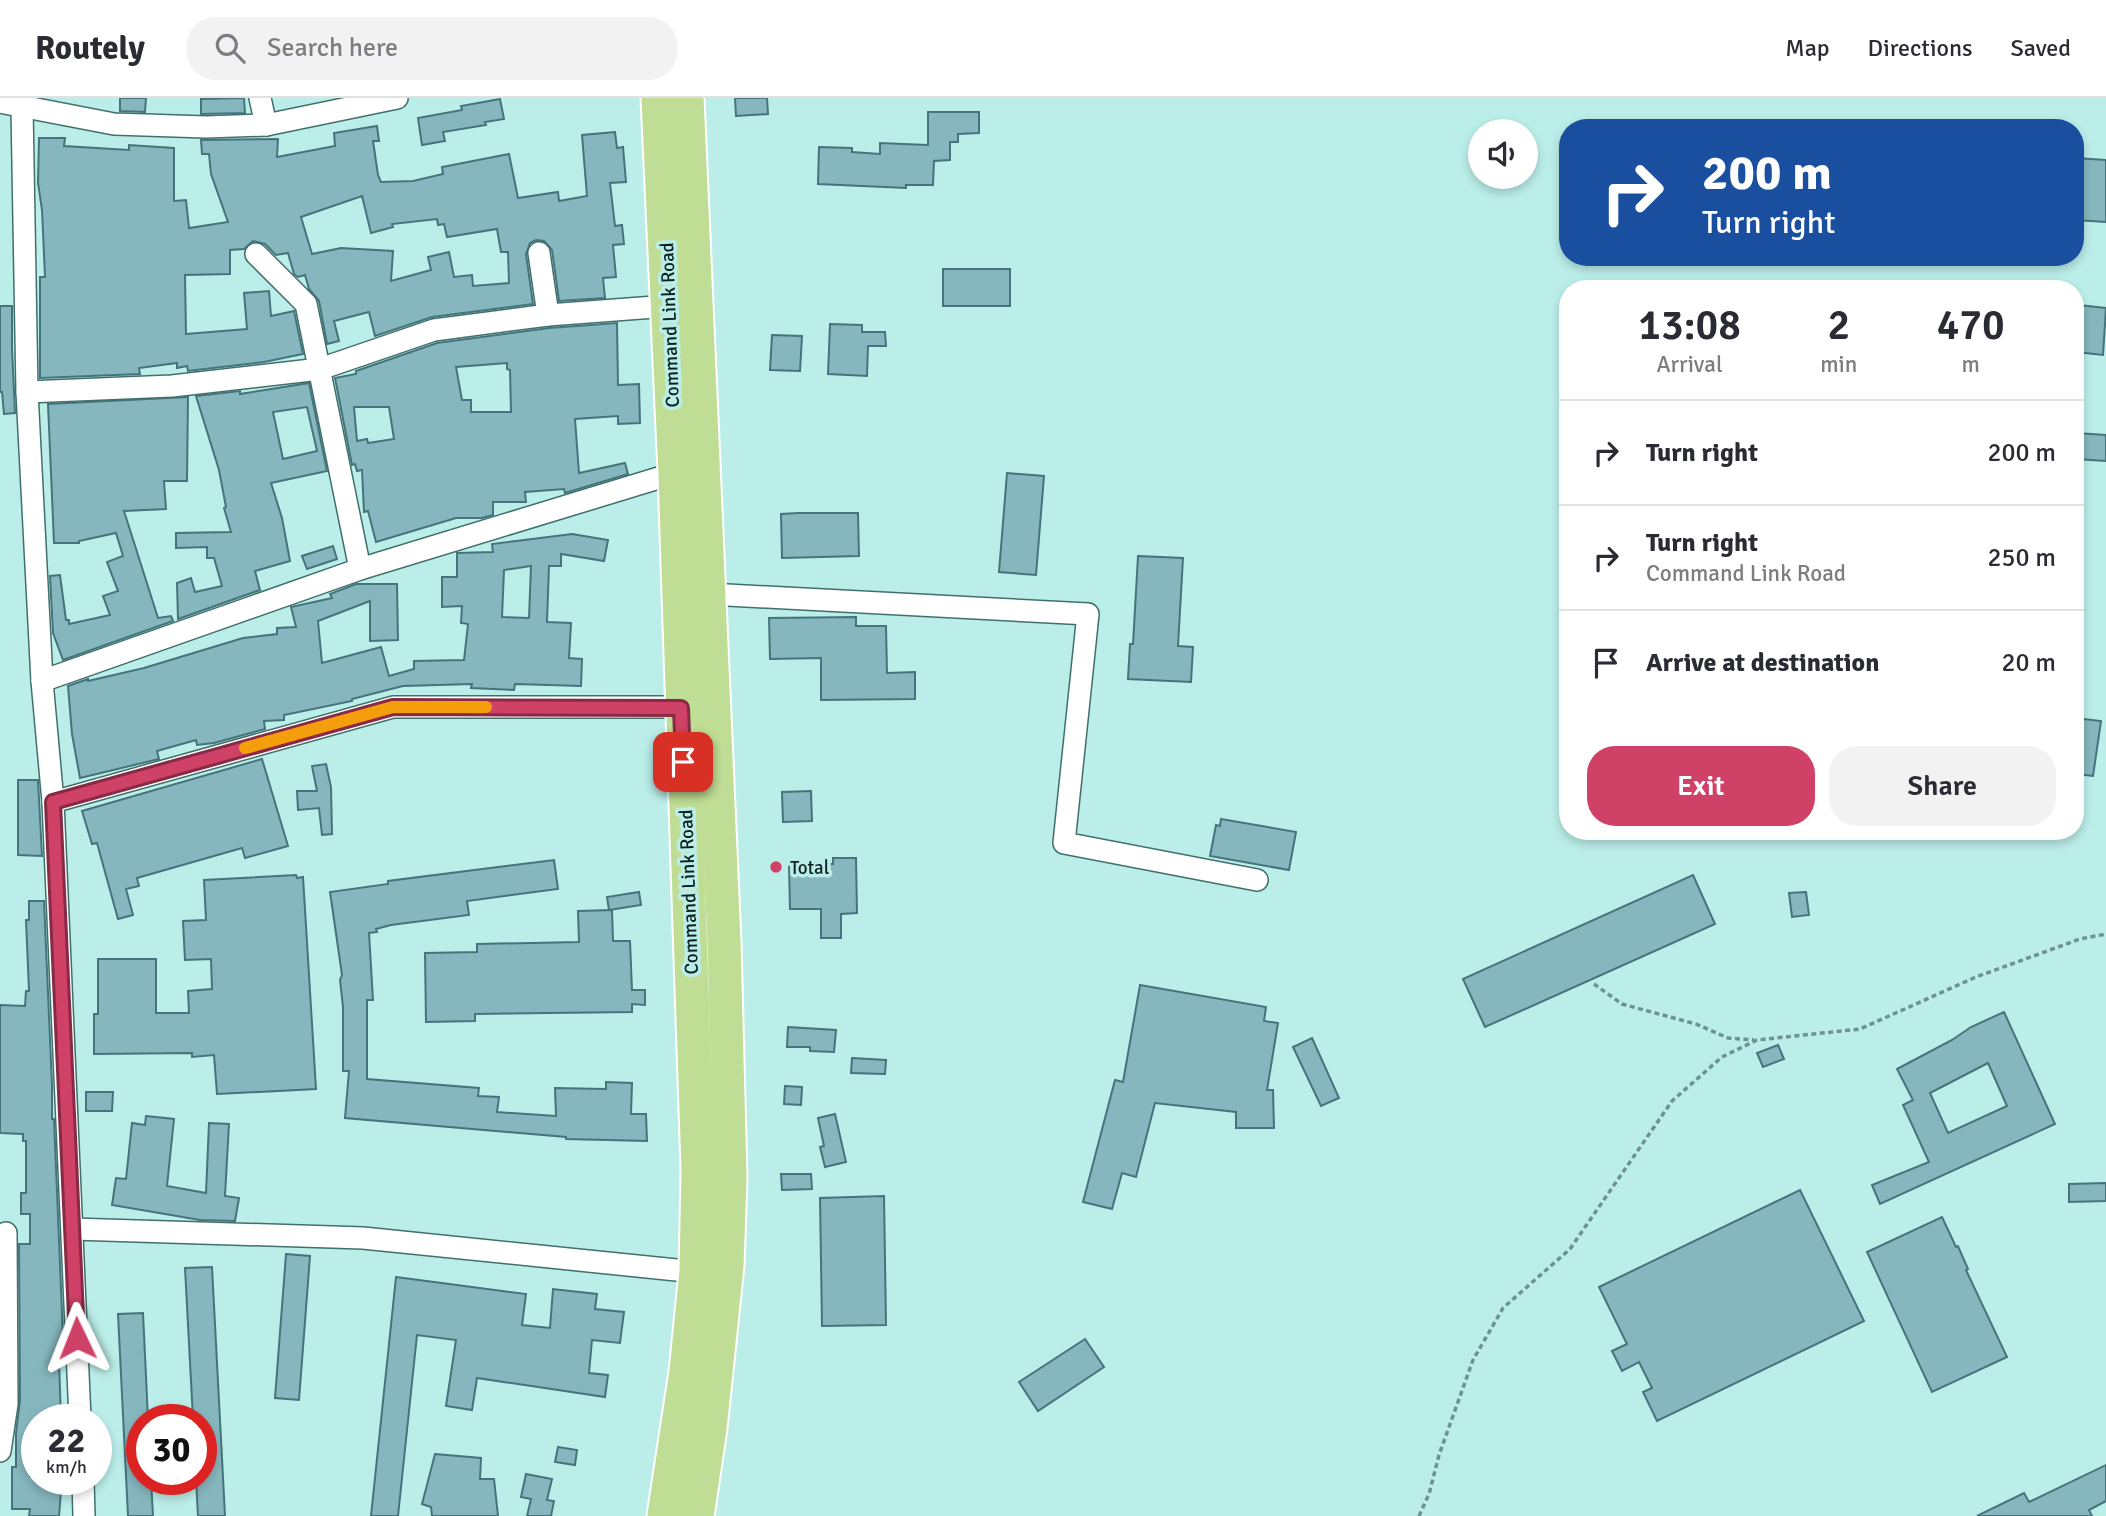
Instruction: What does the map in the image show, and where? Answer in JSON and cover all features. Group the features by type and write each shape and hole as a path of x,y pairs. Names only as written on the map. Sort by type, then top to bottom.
{"main road":[{"name":"Command Link Road","path":"658,98 675,473 698,1156 696,1272 686,1372 664,1516"},
{"name":"Command Link Road","path":"687,98 724,943 730,1178 727,1265 710,1428 697,1516"}],"street":[{"path":"260,98 266,125"},
{"path":"0,102 114,124 206,127 266,125 397,98"},
{"path":"22,108 27,393 42,681 53,802 79,1404"},
{"path":"539,253 548,315"},
{"path":"256,254 306,304 360,569"},
{"path":"27,393 172,386 320,369 434,330 548,315 668,306"},
{"path":"42,681 360,569 675,473"},
{"path":"709,594 1088,614 1064,843 1257,880"},
{"path":"53,802 393,707 681,708"},
{"path":"73,1229 363,1238 696,1272"},
{"path":"0,1451 7,1404 6,1233"},
{"path":"83,1495 84,1516"}],"path":[{"path":"1594,984 1622,1004 1696,1024 1728,1038 1757,1040 1860,1029 1976,977 2080,939 2106,934"},
{"path":"1419,1516 1429,1494 1439,1455 1474,1360 1503,1308 1570,1249 1672,1101 1722,1057 1757,1040"}],"building":[{"path":"120,98 146,98 145,112 120,111"},
{"path":"244,98 245,113 201,114 201,99"},
{"path":"735,98 767,98 768,114 736,116"},
{"path":"500,99 504,119 485,122 486,125 443,132 445,141 422,145 418,118 462,110 461,106"},
{"path":"928,112 979,112 979,133 958,134 958,142 950,142 950,160 934,161 933,185 906,185 906,188 818,184 819,147 852,148 852,152 880,154 880,143 928,145"},
{"path":"377,126 379,141 373,141 381,182 413,181 443,174 442,167 509,154 518,198 558,192 559,201 587,196 582,135 615,132 617,148 623,147 626,182 610,183 615,226 622,225 624,244 613,245 616,277 603,278 605,298 559,301 552,250 544,241 536,240 530,243 526,254 533,304 432,317 375,336 369,312 334,321 339,341 327,344 319,301 309,289 305,275 298,277 294,274 288,253 276,255 265,244 253,241 244,249 230,250 230,274 185,275 186,334 247,329 244,293 269,291 271,316 294,311 303,354 264,362 188,371 187,366 177,368 177,363 139,368 140,374 40,378 40,277 45,277 38,183 39,138 65,138 64,146 129,150 129,145 174,148 174,201 186,200 189,228 228,222 211,174 209,154 202,154 201,140 278,139 277,157 335,146 334,133","holes":["362,196 371,233 393,227 392,224 437,219 438,225 444,224 447,237 497,229 501,252 508,252 509,283 473,286 472,275 454,277 449,252 428,257 431,270 391,281 393,251 341,248 312,254 301,217"]},
{"path":"2084,159 2106,160 2106,222 2084,221"},
{"path":"943,269 1010,269 1010,306 943,306"},
{"path":"0,306 12,306 15,413 4,414 0,392"},
{"path":"2084,306 2106,308 2103,355 2084,353"},
{"path":"617,323 618,385 639,384 640,423 618,424 618,416 575,419 579,473 625,463 628,474 565,493 564,489 525,492 526,502 493,502 493,515 482,518 456,518 376,542 368,511 364,512 362,470 357,471 355,464 352,465 335,378 356,374 356,371 437,343 549,328","holes":["507,363 507,369 510,370 511,412 471,412 471,400 462,400 456,367","354,407 389,407 394,439 368,443 367,439 357,441"]},
{"path":"830,324 862,325 862,332 885,332 886,346 868,346 867,376 828,374"},
{"path":"772,335 802,336 800,371 770,370"},
{"path":"309,383 327,471 271,483 282,518 290,561 255,571 260,590 178,619 177,583 191,578 195,592 222,586 214,558 207,558 207,547 176,548 176,533 231,532 224,508 226,507 219,470 196,396 240,391 240,394","holes":["307,407 317,451 283,459 273,412"]},
{"path":"188,397 187,481 164,481 166,509 124,511 158,618 171,616 173,621 63,660 53,633 50,576 60,575 66,620 69,620 69,624 110,615 103,596 118,591 107,562 123,556 116,533 79,543 54,543 48,404"},
{"path":"2084,434 2106,435 2106,461 2084,460"},
{"path":"1007,473 1044,476 1036,575 999,572"},
{"path":"858,513 859,556 782,558 781,514"},
{"path":"572,534 608,540 604,561 561,554 561,566 549,566 547,622 571,623 569,658 582,659 581,686 515,684 514,690 471,688 472,684 403,686 352,701 284,715 284,720 264,721 265,729 214,743 197,745 196,740 157,751 159,759 80,778 72,734 68,686 88,679 144,668 243,638 277,634 277,628 296,627 291,607 332,598 330,594 356,584 397,584 398,640 370,641 370,601 318,621 322,663 381,647 389,676 414,669 414,661 464,660 468,624 461,623 462,606 442,607 442,577 457,577 457,553 493,552 492,544","holes":["531,566 529,618 502,617 504,570"]},
{"path":"333,546 337,559 307,569 302,556"},
{"path":"1138,556 1183,558 1178,646 1193,647 1191,682 1128,679 1130,644 1133,644"},
{"path":"856,617 856,626 886,626 887,673 915,672 915,699 821,700 821,658 770,659 769,618"},
{"path":"2084,719 2101,721 2093,776 2084,775"},
{"path":"262,759 288,846 245,858 242,848 137,878 139,886 126,889 133,915 118,919 97,843 92,844 82,811"},
{"path":"326,764 331,787 332,834 322,835 319,808 298,810 297,791 317,791 312,766"},
{"path":"18,780 38,780 42,856 18,855"},
{"path":"811,791 812,821 783,822 782,792"},
{"path":"1221,819 1296,832 1289,870 1210,856 1216,825 1220,826"},
{"path":"833,858 856,858 857,913 841,914 841,938 821,938 821,909 790,909 789,864 833,864"},
{"path":"554,860 558,889 467,901 469,915 391,925 369,933 373,1000 367,1000 367,1079 479,1088 478,1096 499,1097 497,1112 556,1116 555,1088 606,1089 606,1082 632,1083 631,1114 646,1114 647,1141 566,1139 345,1118 349,1071 343,1071 342,975 330,892 388,884 388,881"},
{"path":"296,875 297,878 303,877 316,1089 217,1094 214,1055 192,1057 192,1053 94,1054 94,1014 98,1014 98,959 156,959 156,1013 189,1013 188,991 212,989 211,959 185,960 183,921 206,920 204,880"},
{"path":"1693,875 1715,924 1485,1027 1463,979"},
{"path":"639,892 641,905 609,910 607,897"},
{"path":"1806,892 1809,915 1792,917 1789,893"},
{"path":"29,901 44,901 64,1361 59,1361 60,1404 21,1404 21,1495 61,1495 59,1516 29,1516 30,1509 12,1509 12,1467 16,1467 20,1400 19,1244 30,1244 30,1214 21,1214 21,1193 26,1193 26,1141 23,1141 23,1134 0,1133 0,1005 25,1006 26,991 29,991 26,920 29,920"},
{"path":"612,910 613,941 630,941 632,990 645,990 645,1005 632,1004 632,1012 475,1014 475,1021 426,1022 425,953 477,952 477,944 579,942 578,911"},
{"path":"1140,985 1266,1007 1264,1021 1278,1023 1267,1090 1273,1090 1274,1128 1236,1128 1236,1112 1155,1103 1136,1177 1122,1173 1112,1209 1083,1202 1115,1080 1123,1082"},
{"path":"2004,1012 2055,1124 1880,1204 1872,1185 1929,1162 1903,1105 1913,1100 1897,1069 1971,1027","holes":["1988,1063 2007,1106 1948,1133 1930,1093"]},
{"path":"788,1027 836,1030 834,1052 810,1051 810,1047 787,1047"},
{"path":"1312,1038 1339,1098 1321,1106 1293,1047"},
{"path":"1778,1045 1784,1059 1763,1067 1757,1053"},
{"path":"852,1058 886,1060 885,1074 851,1073"},
{"path":"785,1086 802,1087 801,1105 784,1104"},
{"path":"86,1092 113,1092 112,1111 86,1111"},
{"path":"835,1114 846,1162 825,1167 820,1147 824,1146 818,1118"},
{"path":"146,1116 174,1119 167,1186 206,1193 209,1123 229,1124 225,1196 239,1198 235,1221 200,1220 112,1205 116,1178 126,1179 132,1123 145,1125"},
{"path":"781,1174 811,1174 812,1189 782,1190"},
{"path":"2106,1183 2106,1201 2069,1202 2069,1184"},
{"path":"1800,1190 1864,1321 1657,1421 1643,1392 1652,1388 1639,1362 1622,1371 1612,1351 1627,1344 1599,1287"},
{"path":"884,1196 886,1325 822,1326 820,1198"},
{"path":"1942,1217 1956,1247 1958,1246 1968,1269 1966,1270 2007,1357 1932,1392 1867,1252"},
{"path":"286,1254 310,1256 299,1400 275,1398"},
{"path":"212,1267 225,1516 198,1516 197,1495 217,1495 217,1404 192,1404 185,1268"},
{"path":"396,1277 526,1294 522,1325 550,1328 553,1289 597,1294 595,1309 624,1312 620,1343 592,1340 589,1373 608,1375 605,1397 477,1378 472,1410 446,1406 456,1340 417,1335 398,1516 371,1516"},
{"path":"143,1313 147,1404 126,1404 126,1476 118,1314"},
{"path":"1085,1339 1104,1367 1038,1411 1019,1382"},
{"path":"558,1447 577,1450 575,1465 555,1462"},
{"path":"435,1454 481,1458 480,1479 494,1479 498,1516 432,1516 431,1507 422,1504"},
{"path":"2106,1465 2106,1501 2089,1510 2092,1516 1977,1516 2024,1493 2029,1502"},
{"path":"526,1474 552,1479 547,1500 554,1501 551,1516 527,1516 531,1499 521,1497"},
{"path":"127,1495 152,1495 153,1516 128,1516"}],"slow traffic":[{"path":"245,748 393,707 486,707"}],"place":[{"name":"Total","path":"776,867"}],"route":[{"path":"77,1338 53,802 393,707 681,708 683,762"}]}
